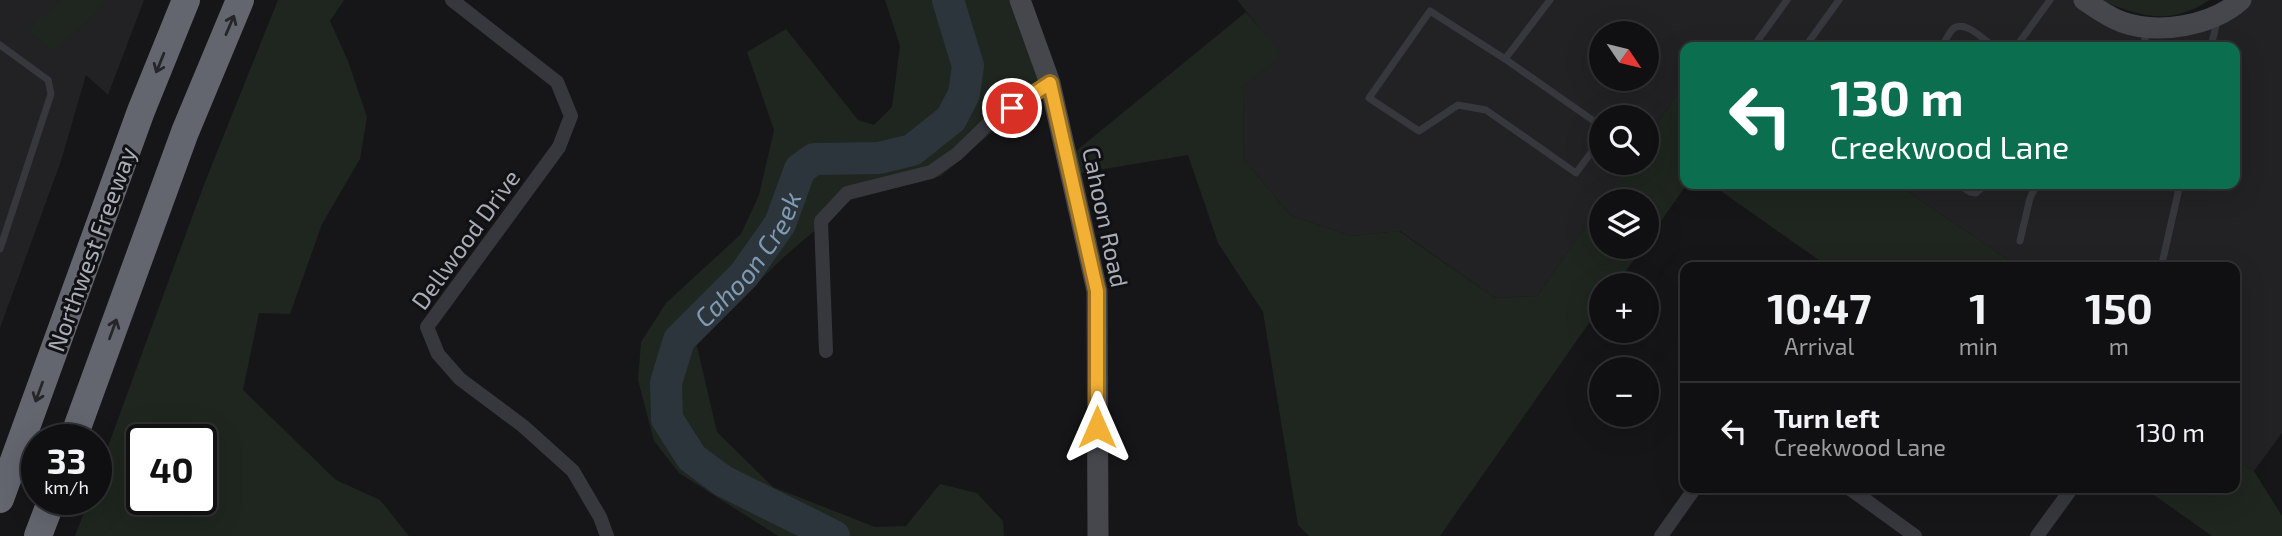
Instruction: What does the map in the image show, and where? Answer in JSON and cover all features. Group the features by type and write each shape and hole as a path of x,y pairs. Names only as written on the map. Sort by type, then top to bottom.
{"highway":[{"name":"Northwest Freeway","path":"0,499 141,111 186,0"},
{"name":"Northwest Freeway","path":"78,424 185,132 240,0"},
{"path":"38,536 46,515"}],"street":[{"name":"Dellwood Drive","path":"452,0 557,82 571,116 558,147 427,327 438,354 460,379 523,426 573,471 600,517 607,536"},
{"name":"Cahoon Road","path":"1020,0 1050,83 1097,291 1098,536"},
{"path":"2084,0 2146,37 2171,27 2204,20 2241,0"},
{"path":"826,351 821,221 847,193 931,172 957,154 991,121 1050,83"},
{"path":"1661,536 1691,493"},
{"path":"1856,493 1915,536"},
{"path":"2037,536 2068,493"}],"lane":[{"path":"1505,59 1550,0"},
{"path":"1757,42 1787,0"},
{"path":"1809,42 1839,0"},
{"path":"2020,42 2050,0"},
{"path":"1589,118 1430,11 1369,97 1419,131 1458,105 1486,110 1576,173 1589,155"},
{"path":"2212,42 2219,13"},
{"path":"1944,42 1954,28 1961,26 1987,42"},
{"path":"0,45 48,80 51,94 0,249"},
{"path":"2020,241 2034,189"},
{"path":"2162,262 2179,189"}],"shaded area":[{"path":"0,0 144,0 108,95 86,75 61,161 0,328"},
{"path":"61,0 106,0 93,16 54,51 27,31"},
{"path":"278,0 344,0 330,21 348,61 367,117 360,159 322,224 290,314 259,313 243,390 336,480 380,500 409,536 75,536 83,515 112,515 112,435 203,187"},
{"path":"885,0 1027,0 1058,87 990,134 941,176 851,200 786,255 696,342 717,432 773,487 875,527 906,526 940,484 977,493 1003,521 1004,536 778,536 679,473 654,441 638,380 641,342 666,303 741,234 759,195 774,130 747,52 786,29 858,120 874,125 892,107 900,46"},
{"path":"1237,0 2073,0 2089,12 2131,31 2249,0 2282,0 2282,433 2254,471 2240,462 2240,262 2011,262 1904,189 2240,189 2240,42 1680,42 1680,90 1659,121 1659,105 1589,105 1589,175 1622,175 1612,189 1589,189 1589,222 1537,296 1495,298 1400,231 1351,236 1290,215 1243,158 1244,86 1281,54"},
{"path":"2100,0 2210,0 2181,13 2155,16 2129,11"},
{"path":"1246,12 1282,54 1244,86 1243,158 1290,215 1351,236 1399,231 1495,298 1537,296 1589,221 1589,259 1634,259 1625,273 1589,273 1589,323 1440,536 1309,536 1298,525 1263,312 1218,243 1188,155 1080,173 1076,151"},
{"path":"1680,90 1680,189 1683,189 1659,224 1659,189 1612,189 1621,175 1659,175 1659,121"},
{"path":"1718,189 1904,189 2011,262 1822,262"},
{"path":"2240,462 2254,471 2282,516 2282,536 2212,536 2151,493 2240,493"}],"waterway":[{"name":"Cahoon Creek","path":"834,536 723,481 692,458 667,419 666,383 679,340 744,275 780,224 800,169 814,159 879,158 912,150 951,119 964,94 968,66 948,0"}],"route":[{"path":"1012,108 1050,83 1097,291 1097,427"}]}
